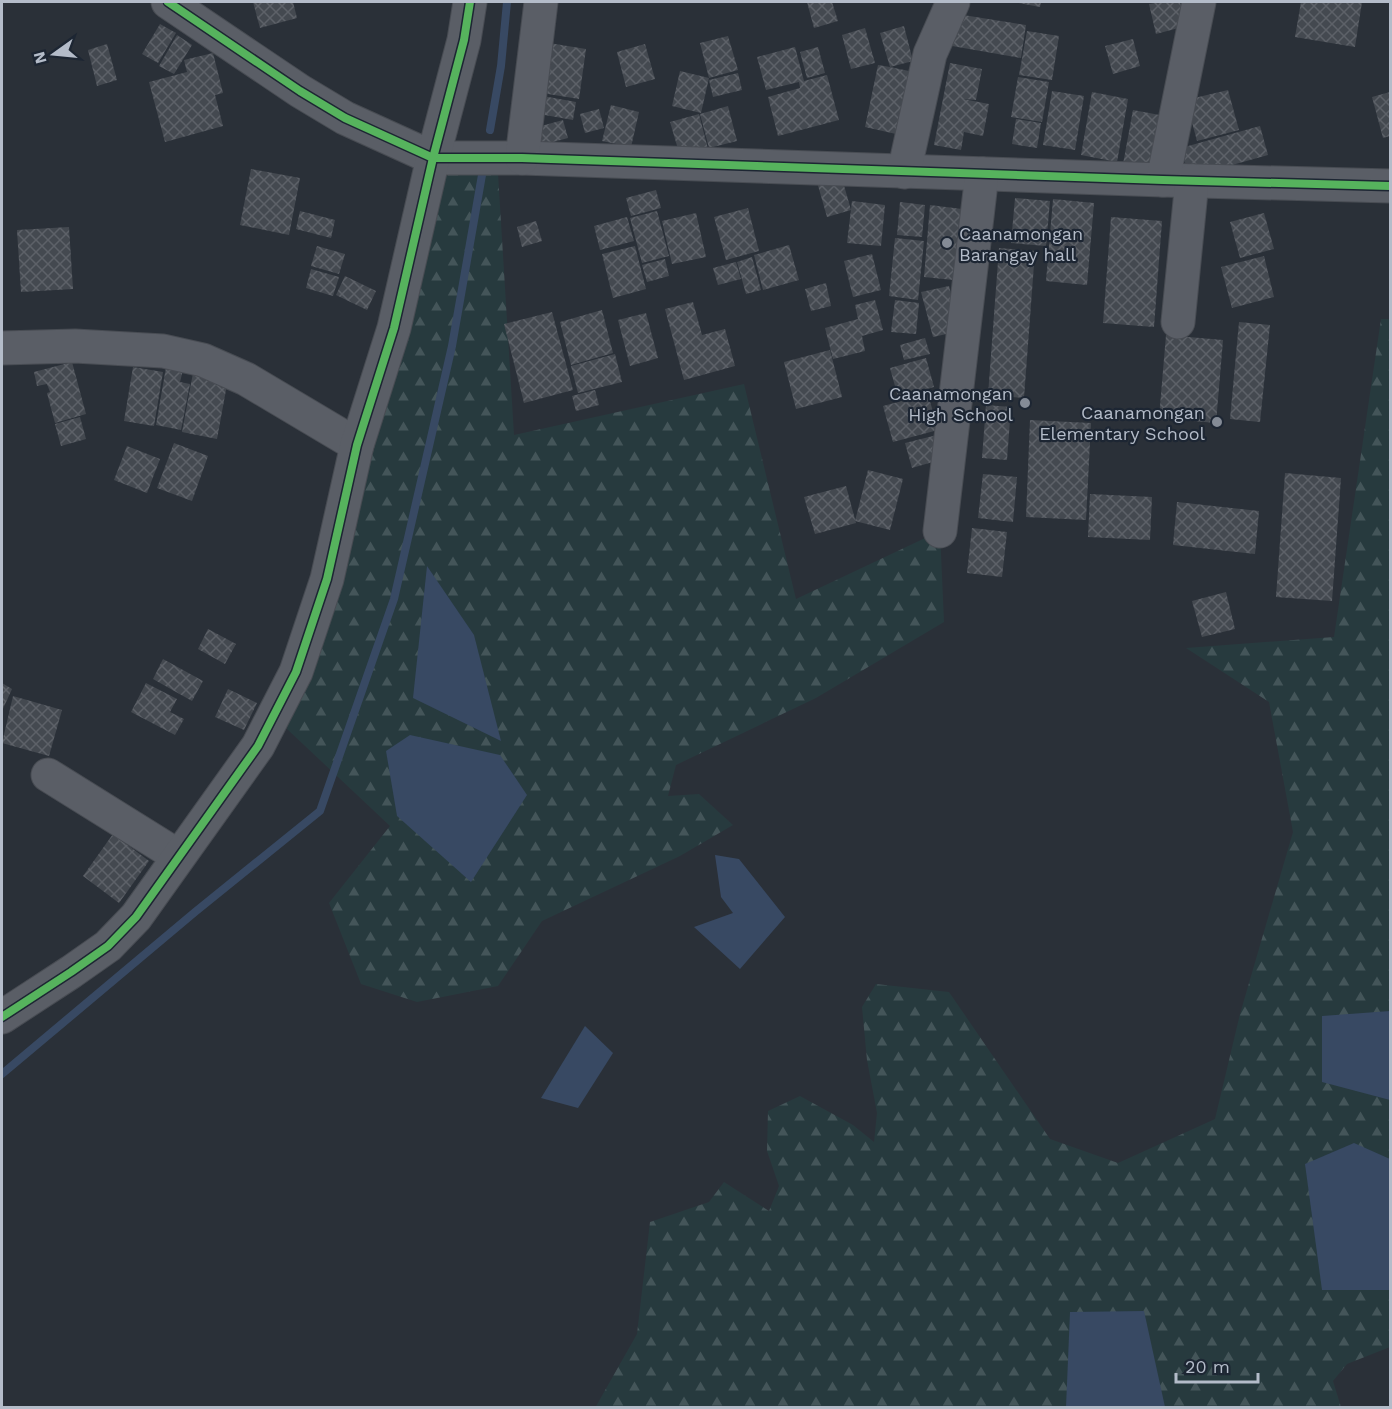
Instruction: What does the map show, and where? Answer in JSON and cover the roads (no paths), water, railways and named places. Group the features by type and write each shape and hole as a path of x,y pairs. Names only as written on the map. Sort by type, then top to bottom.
{"street":[{"path":"168,2 300,91 345,118 433,158 522,158 1390,186"},
{"path":"2,1017 108,946 136,917 258,746 296,672 327,579 357,445 394,328 433,158 464,40 470,2"},
{"path":"522,158 541,2"},
{"path":"904,172 930,54 953,2"},
{"path":"1178,322 1177,180 1199,2"},
{"path":"940,531 982,174"},
{"path":"2,348 75,346 130,349 163,351 203,360 246,379 357,445"},
{"path":"48,774 178,856"}],"water":[{"path":"427,566 474,635 501,741 413,698"},
{"path":"410,735 500,755 527,795 471,882 397,816 386,751"},
{"path":"715,855 739,859 785,917 740,969 694,927 733,913 721,897"},
{"path":"1390,1011 1390,1100 1322,1082 1322,1016"},
{"path":"585,1026 613,1053 578,1108 541,1098"},
{"path":"1354,1143 1390,1159 1390,1290 1322,1290 1305,1164"},
{"path":"1144,1311 1165,1407 1066,1407 1070,1312"}],"waterway":[{"path":"490,130 501,66 507,2"},
{"path":"2,1074 195,912 320,811 394,599 452,346 482,175"}],"place":[{"name":"Caanamongan Barangay hall","path":"947,243"},
{"name":"Caanamongan High School","path":"1025,403"},
{"name":"Caanamongan Elementary School","path":"1217,422"}]}
